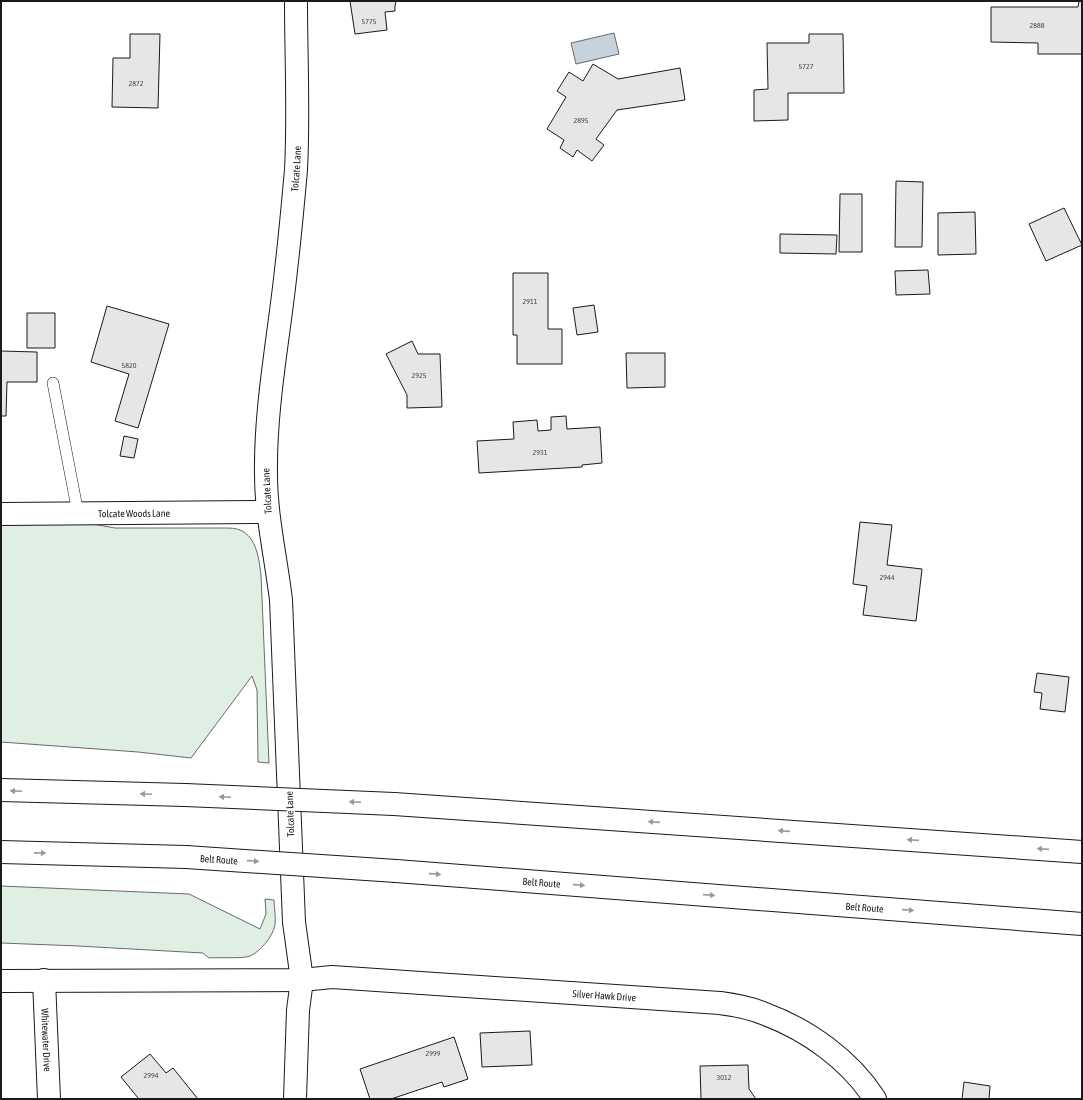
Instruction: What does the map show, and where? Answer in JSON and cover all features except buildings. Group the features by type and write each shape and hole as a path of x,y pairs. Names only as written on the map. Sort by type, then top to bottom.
{"main road":[{"name":"Tolcate Lane","path":"295,1099 298,1010 302,980 294,922 281,600 277,563 268,512 266,474 267,432 296,170 296,1"},
{"name":"Tolcate Woods Lane","path":"1,514 268,512"},
{"path":"1,790 185,795 394,804 1082,852"},
{"name":"Belt Route","path":"1,852 186,857 396,871 1082,924"},
{"name":"Silver Hawk Drive","path":"302,980 332,977 698,1001 742,1007 765,1014 787,1024 825,1047 850,1068 875,1099"},
{"name":"Whitewater Drive","path":"44,980 49,1099"},
{"path":"1,981 302,980"}],"lane":[{"path":"53,383 78,513"}],"green space":[{"path":"1,523 87,523 115,528 230,528 238,529 246,533 254,543 261,575 269,763 258,762 257,690 252,676 191,758 138,752 1,742"},
{"path":"1,886 189,894 260,929 266,914 265,899 274,900 275,925 272,934 262,947 254,954 247,957 209,958 203,953 1,943"}],"shaded area":[{"path":"614,33 619,54 576,64 571,43"}]}
